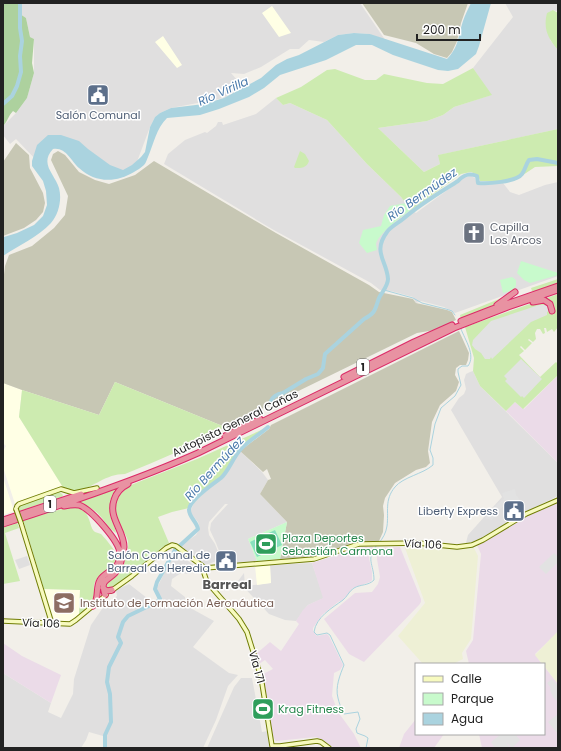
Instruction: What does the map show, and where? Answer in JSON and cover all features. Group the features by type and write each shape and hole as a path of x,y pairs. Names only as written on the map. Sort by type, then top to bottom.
{"highway":[{"name":"Autopista General Cañas","path":"3,520 148,471 195,451 414,342 492,309 558,286"},
{"name":"Autopista General Cañas","path":"3,524 22,520 133,480 198,453 418,344 463,324 558,290"},
{"path":"492,309 515,292"},
{"path":"463,324 522,304 536,301 544,300 548,302 552,312"},
{"path":"105,596 103,587 105,581 119,568 123,553 123,540 112,513 113,501 117,494 126,485 168,469 198,453"},
{"path":"22,520 73,504 82,507 91,513 114,542 120,554 115,567 99,581 97,599 93,606"},
{"path":"103,587 107,591 112,590"},
{"path":"98,590 105,596"}],"main road":[{"path":"52,624 22,520 16,509 20,504 62,489 74,494 97,488"},
{"path":"55,502 65,497 62,489"},
{"name":"Vía 106","path":"3,622 52,624 72,623 163,550 173,545 205,568 314,559 359,544 418,543 457,547 472,545 483,540 526,514 557,501"},
{"name":"Vía 171","path":"202,567 207,582 238,619 248,634 261,677 272,746 317,741 322,742 329,748"},
{"path":"43,623 48,619 48,610"}],"shaded area":[{"path":"21,3 360,3 390,47 370,34 354,33 338,35 324,42 309,40 299,49 290,49 261,67 244,74 231,73 244,88 224,98 171,108 160,113 155,117 150,127 135,167 105,176 54,142 40,164 16,139 10,144 3,135 3,126 16,113 27,98 34,73 34,39 30,37 26,18 20,14"},
{"path":"362,3 468,3 457,41 452,52 447,58 434,54 416,43 384,35"},
{"path":"505,3 558,3 558,10 553,10 550,40 558,50 558,129 439,155 440,164 424,172 378,128 427,121 443,115 454,107 491,95 473,68 513,17"},
{"path":"272,6 291,33 279,37 262,13"},
{"path":"163,36 182,65 177,68 155,42"},
{"path":"276,98 283,105 290,103 327,120 367,164 401,197 411,210 416,213 463,178 471,176 475,178 477,184 485,185 503,183 510,192 519,195 545,185 558,182 558,276 455,313 444,307 421,301 416,303 413,297 391,291 380,290 371,283 272,229 164,164 168,154 185,140 205,132 207,133 216,126 218,122 222,122 223,125 256,114"},
{"path":"16,143 29,155 30,168 43,193 45,203 43,212 36,220 24,228 3,236 3,162"},
{"path":"58,151 65,155 79,172 95,180 109,184 135,175 154,161 379,292 413,299 416,303 447,310 452,312 456,320 435,330 417,333 225,427 115,382 99,415 3,383 3,283 5,266 9,255 32,246 54,228 65,215 68,196 51,160 53,154"},
{"path":"539,305 547,305 549,311 547,312 547,315 531,322 492,359 491,357 490,359 485,359 472,345 473,340 491,321"},
{"path":"459,331 469,353 468,360 466,365 460,365 456,368 455,375 459,382 456,391 440,405 432,422 428,451 430,463 426,467 416,470 395,483 385,498 383,506 383,532 379,541 357,543 314,557 280,559 287,522 260,494 268,480 271,479 267,469 263,472 240,451 269,429 271,425"},
{"path":"521,359 542,379 524,398 522,396 521,397 505,381 507,379 504,376"},
{"path":"473,371 480,386 558,463 558,496 523,513 475,542 466,543 468,535 502,497 451,410 459,398 464,394 466,389 464,380 466,374"},
{"path":"558,375 558,463 506,411 515,402 524,409"},
{"path":"3,383 22,390 19,417 63,487 15,504 3,467 3,451 6,446 4,444 3,446"},
{"path":"240,451 262,472 268,480 260,494 287,522 248,539 257,561 224,564 210,530 211,523 228,504 225,504 209,522 208,528 209,535 215,544 221,559 204,566 178,545 186,542 196,535 200,528 198,522 190,512 194,503 212,485 223,478"},
{"path":"3,477 14,511 3,515"},
{"path":"515,489 516,495 520,500 505,505 498,511 492,520 485,518 496,505 504,499 502,493"},
{"path":"558,501 558,632 535,654 541,663 469,663 466,651 473,640 481,554 477,545 529,514"},
{"path":"421,544 461,548 469,547 474,548 478,556 471,639 462,653 463,659 455,663 422,663 398,636 425,603 405,548 409,545"},
{"path":"363,547 373,547 369,558 372,580 353,588 343,600 338,602 322,615 313,628 313,631 317,636 327,634 329,636 343,665 340,670 334,673 332,696 338,712 354,734 361,748 334,748 316,737 276,741 273,737 267,697 261,675 273,669 265,660 259,664 256,654 270,642 281,651 299,624 296,621 303,610 308,605 323,598 312,563"},
{"path":"400,547 421,602 364,662 349,654 324,619 355,593 372,592 378,584 380,577 377,559 378,548"},
{"path":"175,551 196,567 189,574 181,573 172,579 171,586 185,597 185,605 214,621 193,647 229,673 238,675 228,686 216,720 203,748 106,748 103,736 89,732 81,748 3,748 3,673 51,703 48,712 61,718 73,694 74,679 91,625 102,609 117,596 116,590 129,584 147,598 154,606 161,600 157,588"},
{"path":"554,553 558,557 558,562 546,574 539,567"},
{"path":"27,556 30,565 19,569 15,560"},
{"path":"312,563 324,598 308,605 296,621 285,620 269,614 238,581 244,573 245,586 271,583 270,565"},
{"path":"270,565 271,583 257,585 255,566"},
{"name":"Instituto de Formación Aeronáutica","path":"44,589 80,590 79,615 68,622 55,622"},
{"path":"558,631 558,684 545,667 545,663 541,663 535,655"},
{"path":"3,643 22,656 61,675 51,703 3,673"},
{"path":"545,667 558,684 558,748 482,748 479,735 545,735"},
{"path":"241,678 252,678 262,732 268,731 269,748 207,748 234,687"},
{"path":"552,679 558,686 557,701 553,697 550,690 551,688 547,683"},
{"path":"558,714 558,734 548,722"},
{"path":"415,720 415,735 443,735 434,748 399,748 404,734"},
{"path":"500,735 516,735 520,740 512,748 506,742 510,748 495,748 491,742"}],"green space":[{"path":"3,3 20,3 20,14 26,18 30,37 34,39 32,63 34,73 27,98 16,113 13,111 11,113 3,126"},
{"path":"553,10 558,13 558,50 549,37 546,29 547,13"},
{"path":"473,68 492,95 454,107 443,115 427,121 378,128 424,172 440,164 438,155 558,129 558,166 535,167 514,181 480,181 478,175 471,172 461,174 411,210 401,197 367,164 327,120 290,103 283,105 276,98 301,87 327,70 335,69 365,80 376,80 384,74 427,83 443,84"},
{"path":"300,151 305,154 309,161 302,168 295,168 294,167"},
{"path":"406,203 411,210 397,220 381,235 376,244 377,250 367,253 359,243 363,230 381,226 384,215 390,206"},
{"path":"521,261 558,273 558,275 530,283 524,280 517,273"},
{"path":"512,277 516,280 514,290 503,293 500,280"},
{"path":"558,279 558,284 532,291 531,288"},
{"path":"511,294 490,308 461,319 460,315"},
{"path":"558,294 558,327 554,332 552,329 547,332 546,328 544,328 545,333 543,334 540,329 537,329 535,333 536,339 533,342 529,339 528,340 532,343 525,350 521,346 520,347 524,351 519,355 540,377 556,362 558,364 558,375 523,409 515,402 506,411 480,386 473,371 474,358 465,327"},
{"path":"115,382 225,427 188,447 125,474 106,478 89,487 77,491 64,489 19,417 22,390 99,415"},
{"path":"268,427 239,451 222,477 211,485 189,508 158,517 169,543 161,548 128,577 111,588 107,588 108,582 120,569 126,559 128,541 125,533 117,522 114,511 116,501 127,488"},
{"path":"123,485 114,496 110,508 116,533 111,530 98,513 85,506 74,503 79,500 99,495"},
{"path":"60,492 63,495 62,497 20,511 18,510 19,506"},
{"path":"69,507 79,508 84,511 93,531 103,536 117,557 114,565 97,578 94,586 95,600 79,615 80,590 44,589 23,520"},
{"path":"17,522 19,528 5,533 20,581 3,584 3,526"},
{"path":"287,522 280,559 257,561 248,539"},
{"name":"Plaza Deportes Sebastián Carmona","path":"275,530 282,545 257,557 250,542"}],"water":[{"name":"Río Virilla","path":"471,3 491,3 476,54 458,69 448,71 438,70 393,55 372,45 356,45 326,60 280,75 264,88 249,97 219,109 200,115 167,118 158,131 145,164 127,176 113,180 99,179 85,173 65,152 58,149 53,149 47,159 49,169 60,192 59,206 56,215 51,223 40,233 3,256 4,237 34,225 43,216 47,205 46,191 43,181 32,166 32,161 37,145 48,135 61,135 79,141 110,165 123,170 132,165 145,152 150,127 155,117 160,113 171,108 204,104 224,98 261,78 276,65 338,35 354,33 370,34 447,59 456,46 463,21"}],"waterway":[{"path":"3,104 12,96 21,72 20,56 22,41 20,28 20,3"},
{"name":"Río Bermúdez","path":"271,401 279,394 318,374 323,368 325,354 364,319 373,313 388,282 387,273 380,251 383,239 388,230 464,176 477,176 478,183 501,182 519,177 529,160 537,159 558,163"},
{"path":"384,290 413,298 422,303 452,311 455,315"},
{"path":"379,543 387,529 388,501 395,487 433,465 433,458 430,450 435,424 441,408 455,396 461,385 458,369 462,366 468,366 470,362 471,357 469,348 461,329"},
{"name":"Río Bermúdez","path":"105,748 105,735 111,722 110,694 107,682 109,667 121,643 118,637 123,622 128,616 157,602 160,599 155,589 157,582 175,550 198,529 189,513 190,506 202,492 224,475 237,453 268,427"},
{"path":"366,748 368,738 357,733 356,729 360,719 358,712 344,714 341,711 337,690 338,681 344,665 330,635 327,633 317,635 314,632 315,627 321,617 344,599 352,589 374,580 371,554 377,545"}],"place":[{"name":"Salón Comunal","path":"98,95"},
{"name":"Capilla Los Arcos","path":"474,233"},
{"name":"Liberty Express","path":"514,511"},
{"name":"Plaza Deportes Sebastián Carmona","path":"266,544"},
{"name":"Salón Comunal de Barreal de Heredia","path":"226,561"},
{"name":"Instituto de Formación Aeronáutica","path":"64,603"},
{"name":"Krag Fitness","path":"263,709"}],"district":[{"name":"Barreal","path":"227,584"}]}
